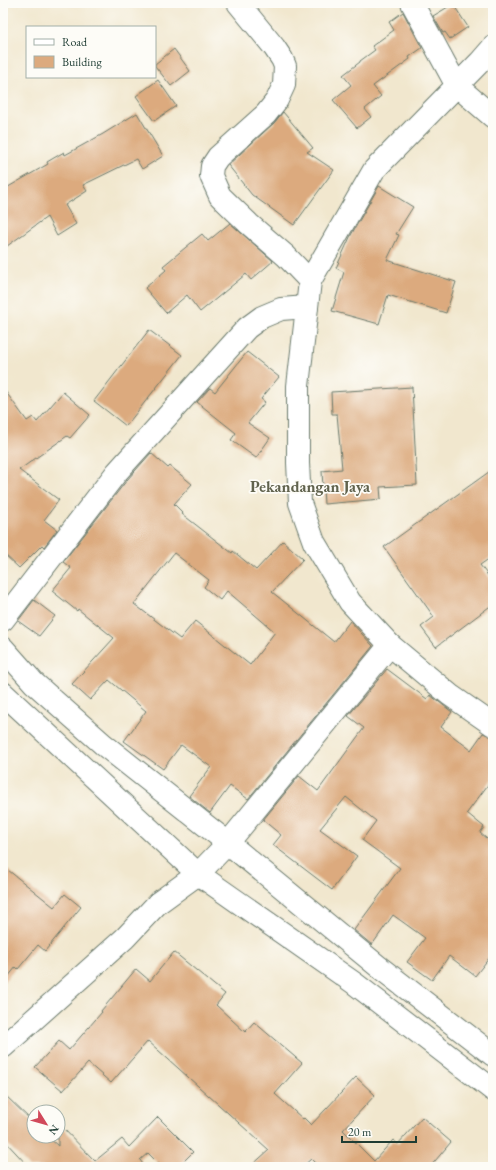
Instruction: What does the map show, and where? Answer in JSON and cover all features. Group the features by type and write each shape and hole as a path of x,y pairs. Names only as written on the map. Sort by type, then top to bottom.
{"street":[{"path":"238,3 274,47 282,60 285,66 284,85 277,100 266,114 218,157 212,166 211,176 220,196 231,208 286,256 310,281"},
{"path":"412,3 457,86 493,117"},
{"path":"493,47 457,86 374,170 310,281 298,386 298,463 300,504 314,542 350,602 390,644 450,695 493,725"},
{"path":"6,617 117,472 248,328 262,317 280,309 307,307"},
{"path":"3,1047 126,938 158,903 198,874 228,843 390,644"},
{"path":"3,648 34,683 104,745 228,843 379,967 493,1055"},
{"path":"3,693 198,874 362,989 493,1090"},
{"path":"362,989 379,967"}],"building":[{"path":"453,4 468,27 450,39 445,32 443,33 433,16"},
{"path":"403,12 422,48 409,57 410,59 373,86 381,96 365,109 371,117 357,128 333,100 351,85 343,75 375,50 372,46 394,30 389,22"},
{"path":"174,49 190,71 171,86 156,67 156,63"},
{"path":"158,80 176,106 154,121 136,96"},
{"path":"283,112 313,148 307,152 334,170 294,225 252,195 228,165 274,123"},
{"path":"137,113 163,156 142,169 136,159 83,185 87,191 65,205 76,224 57,236 47,217 3,249 3,190 48,164 47,162 64,152 65,155"},
{"path":"379,186 413,207 396,234 399,235 387,260 456,282 446,313 388,295 379,324 332,311 344,272 336,268 351,235"},
{"path":"230,223 273,261 251,280 246,274 200,312 187,295 166,313 145,288 166,270 163,266 202,234 208,241"},
{"path":"149,330 182,355 126,426 94,401"},
{"path":"247,352 279,377 261,399 265,402 248,423 270,438 256,458 231,440 236,433 197,402 210,388 215,392"},
{"path":"412,387 417,485 380,487 381,499 324,504 322,471 342,469 337,414 332,414 331,392"},
{"path":"3,388 27,421 33,417 37,422 63,392 90,415 70,438 67,436 19,470 59,500 44,520 57,530 44,547 42,545 19,568 3,553"},
{"path":"151,453 168,468 170,466 192,484 174,504 183,513 182,514 232,553 233,551 256,570 283,541 303,559 272,592 334,642 350,621 373,646 248,799 230,786 210,813 189,796 211,767 181,745 163,769 124,741 146,711 109,680 90,700 72,684 114,638 78,609 77,611 52,591 71,568 63,562 127,480","holes":["174,553 209,580 204,587 220,600 227,591 275,632 250,665 195,621 180,639 134,604"]},
{"path":"493,469 493,556 480,565 493,582 493,604 436,647 421,627 434,617 384,547"},
{"path":"34,600 55,616 39,636 18,621"},
{"path":"387,669 427,699 430,695 452,712 441,727 471,750 483,733 493,737 493,778 467,813 484,827 480,833 493,844 493,953 475,976 449,956 432,980 407,962 425,938 393,915 372,945 354,930 400,868 362,840 376,821 346,797 320,829 357,856 332,890 273,845 281,835 263,820 299,776 318,791 364,728 348,716"},
{"path":"3,866 54,907 65,894 81,907 45,951 38,945 18,969 16,967 3,983"},
{"path":"174,952 225,994 216,1005 245,1032 254,1022 302,1063 275,1094 311,1125 356,1077 375,1095 343,1130 374,1161 393,1140 398,1144 422,1117 451,1142 430,1167 319,1167 311,1159 302,1167 250,1167 269,1150 148,1041 111,1083 88,1063 63,1091 35,1067 59,1041 69,1050 102,1012 101,1011 136,969 150,981"},
{"path":"3,1093 26,1115 26,1144 56,1144 58,1146 58,1144 66,1144 66,1131 95,1161 122,1139 129,1147 158,1117 193,1152 178,1167 162,1167 148,1153 140,1160 145,1167 29,1167 3,1139"}],"district":[{"name":"Pekandangan Jaya","path":"310,486"}]}
